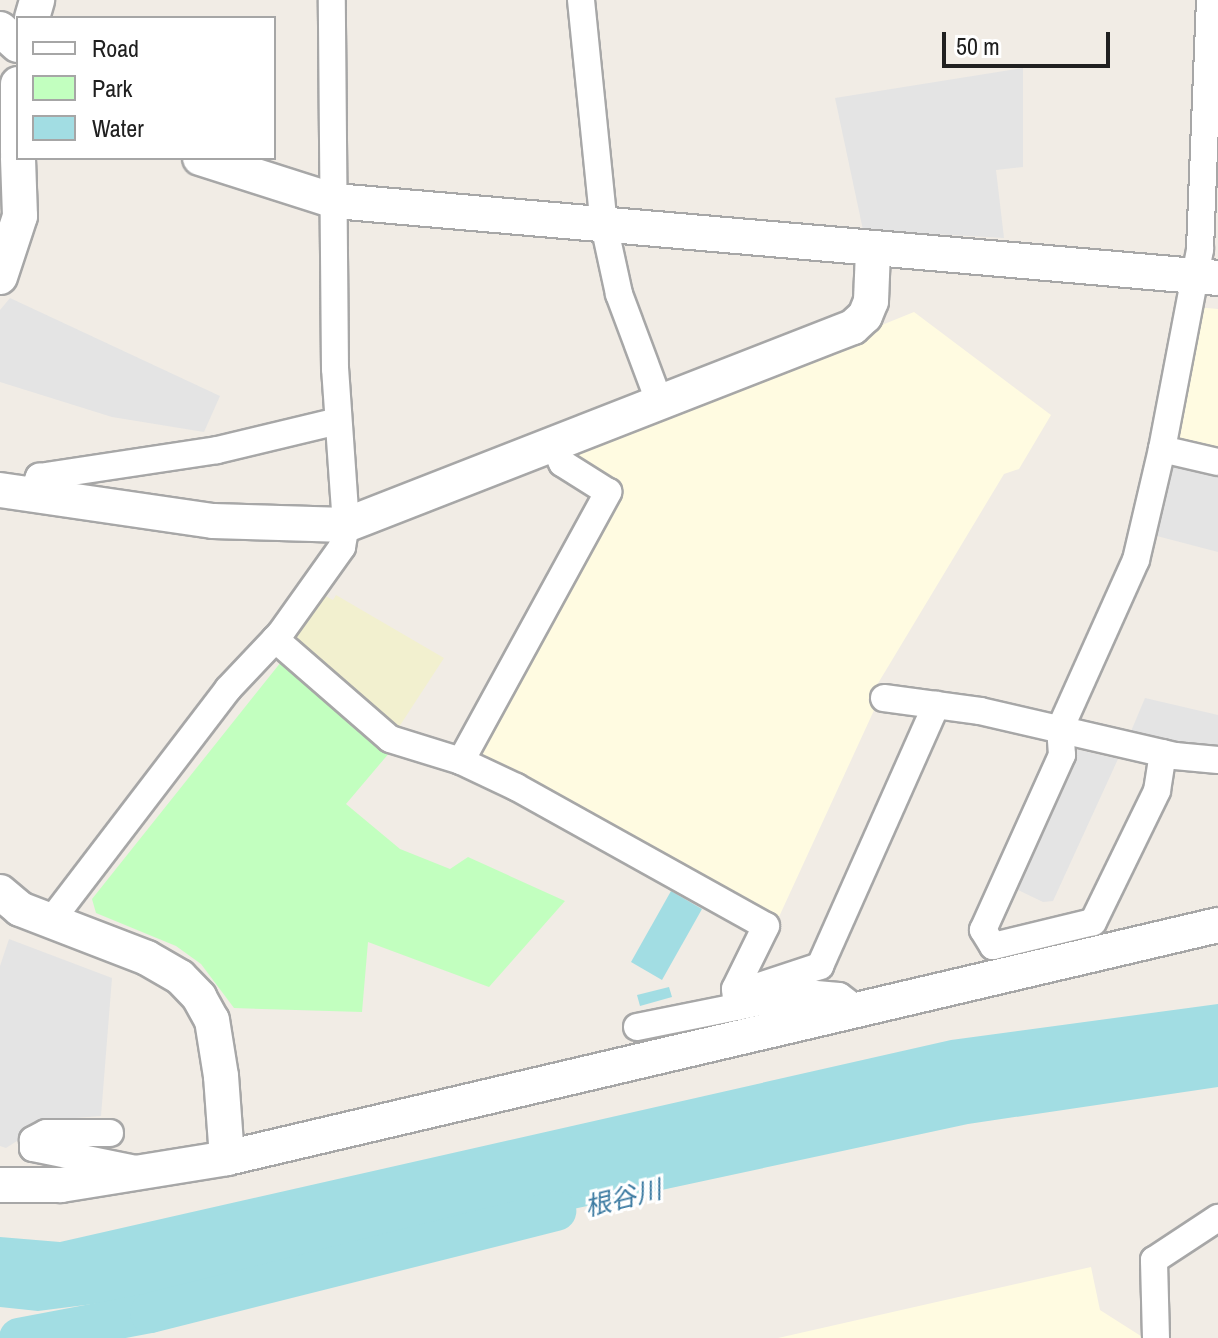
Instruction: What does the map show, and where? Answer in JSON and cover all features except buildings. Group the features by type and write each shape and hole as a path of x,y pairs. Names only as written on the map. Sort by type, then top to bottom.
{"street":[{"path":"50,922 228,689 275,639 342,547 346,525 338,421 332,0"},
{"path":"581,0 604,225 619,294 659,401"},
{"path":"1163,753 1157,791 1093,922 993,946 983,930 1062,755 1060,729 1136,560 1206,278 1203,217 1210,0 1218,1"},
{"path":"0,29 16,43"},
{"path":"0,277 20,216 18,160"},
{"path":"205,160 246,177 335,201 873,252 1206,278"},
{"path":"16,494 213,521 346,525 853,327 865,316 871,301 873,252"},
{"path":"16,494 39,477 217,450 338,421"},
{"path":"461,761 608,492 562,463 553,443"},
{"path":"1162,449 1218,462"},
{"path":"275,639 390,739 461,761 766,926 735,989 737,1007"},
{"path":"884,698 1060,729 1163,753 1218,760"},
{"path":"737,1007 750,989 820,966 936,705"},
{"path":"0,892 20,909 147,958 180,977 199,997 212,1020 219,1062 227,1158"},
{"path":"0,1185 61,1185 151,1173 227,1158 1218,925"},
{"path":"637,1027 805,993 839,996 856,1009"},
{"path":"110,1133 46,1133 33,1140 33,1148 151,1173"},
{"path":"1156,1338 1154,1260 1218,1218"}],"shaded area":[{"path":"1023,68 1023,167 996,170 1004,238 863,230 835,98"},
{"path":"10,298 220,396 204,432 112,417 0,382 0,310"},
{"path":"1196,307 1218,309 1218,453 1177,443 1172,435"},
{"path":"914,312 1051,415 1019,469 1004,474 868,700 876,706 778,919 479,759 477,751 621,489 574,461 573,450"},
{"path":"1168,461 1218,473 1218,552 1153,535"},
{"path":"322,594 333,600 336,595 444,658 395,733 289,639"},
{"path":"1145,698 1218,715 1218,752 1129,736"},
{"path":"1070,748 1118,759 1053,901 1043,902 1012,887 1068,774"},
{"path":"9,939 112,978 101,1116 50,1120 6,1148 0,1146 0,966"},
{"path":"1091,1267 1100,1310 1144,1338 778,1338"}],"green space":[{"path":"281,662 390,752 346,804 400,849 450,869 468,857 565,901 489,987 368,942 362,1012 234,1008 201,964 176,946 96,913 92,899"}],"water":[{"path":"671,891 702,909 662,980 631,962"},
{"path":"669,987 672,997 640,1006 637,995"},
{"path":"1218,1004 1218,1087 968,1124 188,1292 38,1311 0,1307 0,1237 60,1242 951,1040"}],"waterway":[{"name":"根谷川","path":"19,1338 150,1313 556,1211"}]}
